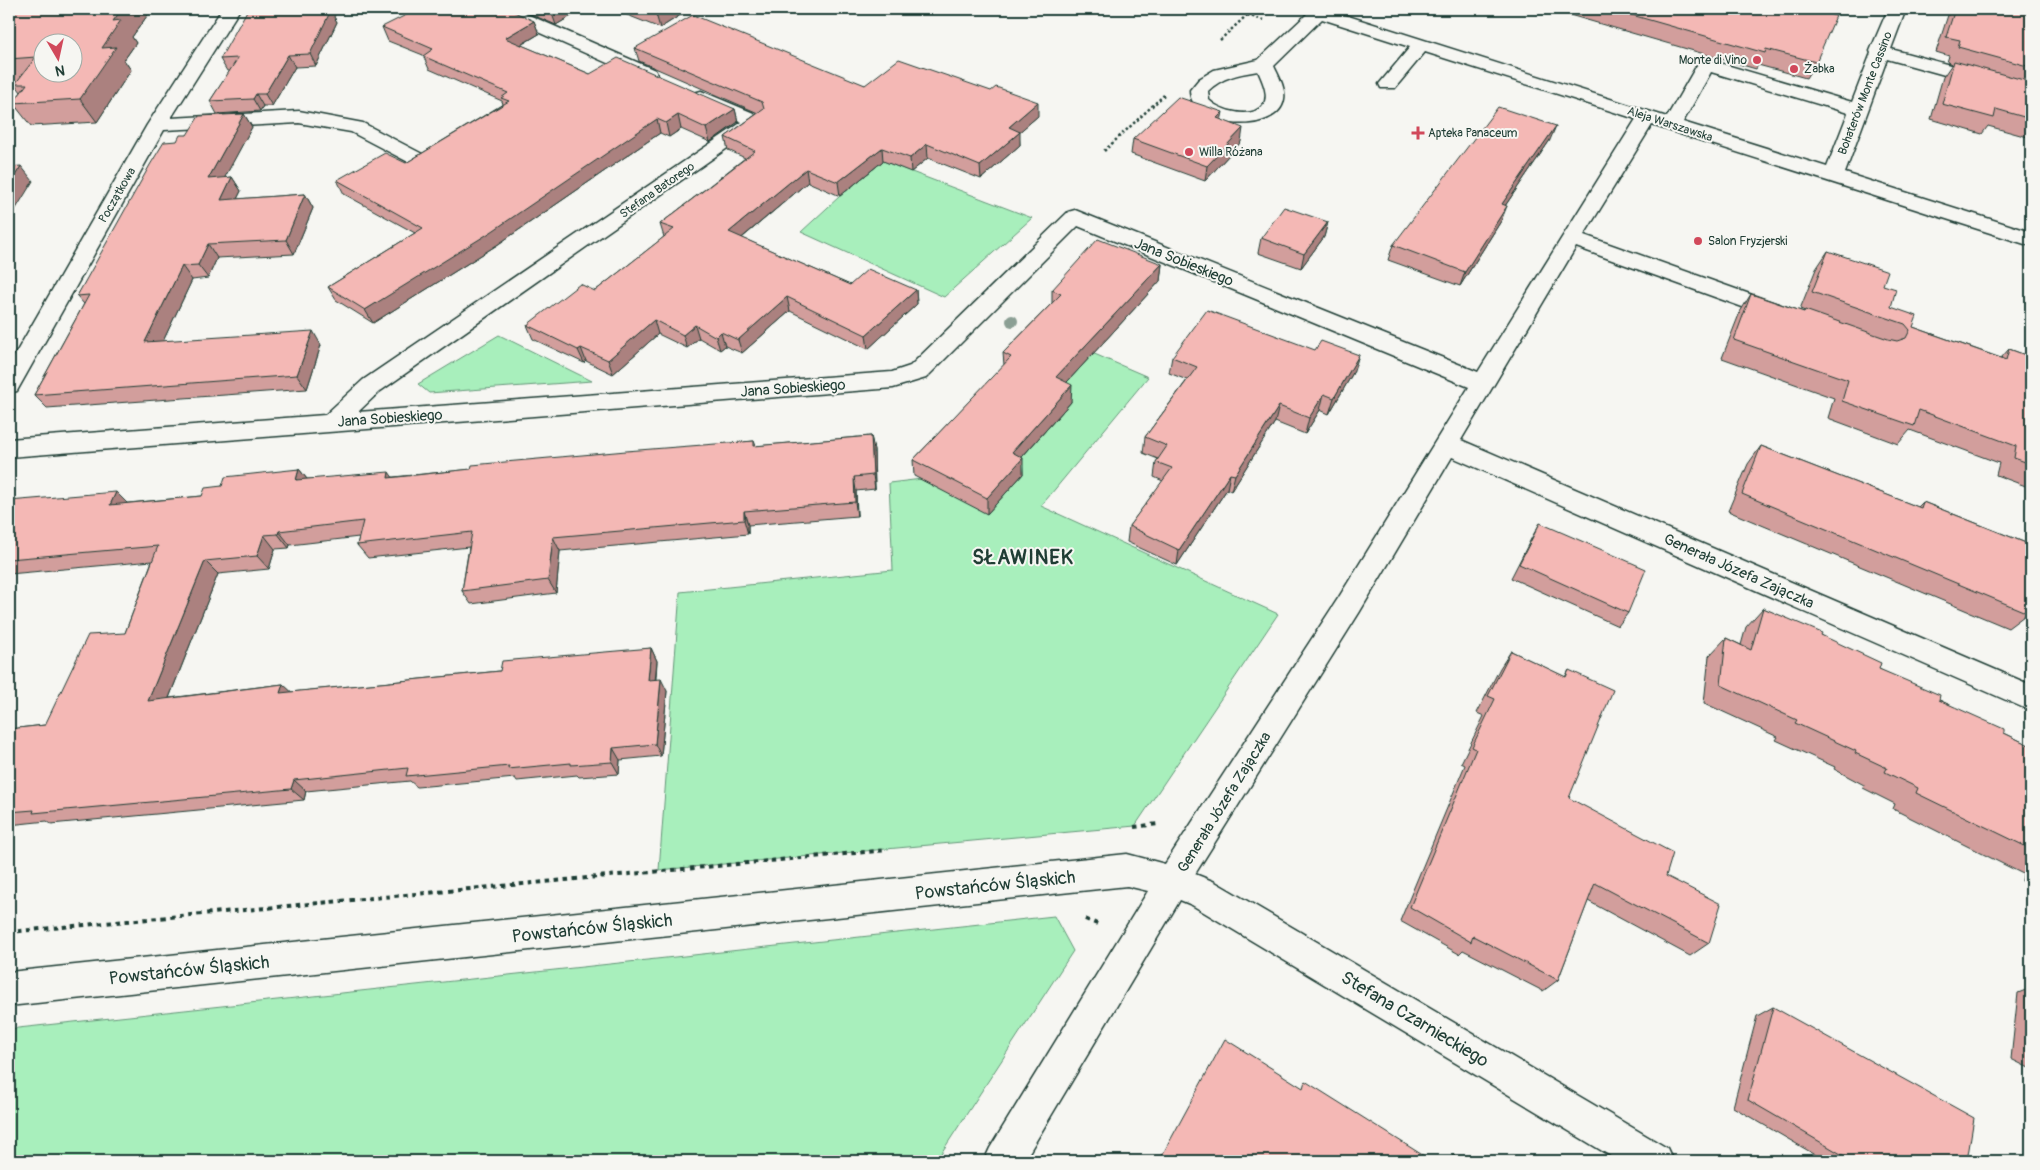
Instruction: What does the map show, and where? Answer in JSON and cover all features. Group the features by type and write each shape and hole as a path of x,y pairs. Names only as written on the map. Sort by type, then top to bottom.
{"street":[{"name":"Początkowa","path":"9,385 157,125 231,9"},
{"name":"Stefana Batorego","path":"333,422 371,386 756,121 501,9"},
{"name":"Bohaterów Monte Cassino","path":"1833,177 1879,51 1897,9"},
{"path":"1264,65 1314,10"},
{"name":"Aleja Warszawska","path":"1314,10 2031,239"},
{"path":"1388,84 1421,45"},
{"path":"1879,51 2031,93"},
{"path":"1671,125 1684,109 1706,65 1858,110"},
{"path":"157,125 299,117 356,127 421,161"},
{"name":"Generała Józefa Zajączka","path":"1003,1161 1196,843 1348,605 1570,238 1646,117"},
{"name":"Jana Sobieskiego","path":"9,448 879,381 908,377 928,364 1075,217 1483,383"},
{"path":"1570,238 1800,320"},
{"name":"Generała Józefa Zajączka","path":"1446,444 2031,698"},
{"name":"Powstańców Śląskich","path":"9,989 1127,870 1174,882"},
{"name":"Stefana Czarnieckiego","path":"1174,882 1203,893 1654,1161"}],"path":[{"path":"1131,827 1161,824"},
{"path":"9,932 893,849"}],"green space":[{"path":"883,161 1032,218 944,297 801,232 840,196"},
{"path":"1041,331 1148,377 1041,506 1278,614 1135,826 659,870 680,592 893,570 889,483 1012,468 1071,402"},
{"path":"499,335 592,381 429,393 418,384"},
{"path":"1054,916 1073,951 936,1161 9,1161 9,1029"}],"building":[{"path":"9,9 122,9 113,21 121,20 102,48 116,47 80,99 13,103 27,84 15,84 32,62 32,82 82,82 82,32 32,32 32,57 9,59"},
{"path":"248,9 331,10 310,54 288,55 265,94 256,94 253,99 210,101 238,58 220,59"},
{"path":"418,9 508,9 534,21 505,38 590,74 618,58 735,109 706,128 678,115 666,123 657,119 491,232 365,310 328,287 423,228 337,180 385,153 406,163 509,101 501,98 508,93 423,56 433,49 382,27"},
{"path":"643,9 665,9 656,14"},
{"path":"1611,9 1808,9 1836,16 1816,62 1766,49 1765,53"},
{"path":"1955,9 2031,9 2031,67 1958,47 1960,40 1946,37"},
{"path":"693,15 865,85 899,59 991,91 996,87 1038,102 1009,127 1020,132 980,166 927,144 910,158 882,148 838,182 806,169 729,232 850,285 868,269 916,290 866,335 787,297 738,340 721,332 716,337 695,325 683,335 654,320 608,360 581,348 578,350 527,325 580,284 595,291 674,229 660,224 755,151 725,137 764,109 762,102 635,48"},
{"path":"1954,61 2031,82 2031,119 1996,109 1994,118 1942,104"},
{"path":"1178,97 1223,112 1217,118 1243,128 1207,166 1133,139"},
{"path":"1498,107 1556,126 1502,204 1507,206 1465,272 1393,245"},
{"path":"244,114 208,179 232,177 221,200 305,194 286,240 208,244 198,265 182,266 145,342 313,331 297,375 34,395 89,295 77,296 164,142 177,141 180,135 187,135 199,116"},
{"path":"21,166 9,185 9,167"},
{"path":"1284,207 1328,222 1304,254 1261,238"},
{"path":"1098,239 1162,264 1056,377 1072,385 1012,452 1023,458 987,498 913,460 1011,357 1003,353 1061,294 1052,290"},
{"path":"1828,251 1888,271 1883,285 1896,289 1891,307 1917,316 1913,327 2006,360 2009,349 2031,357 2031,464 2014,458 2016,446 1919,410 1914,426 1842,401 1848,380 1734,340 1751,294 1804,312 1805,310 1888,339 1897,341 1906,338 1910,330 1905,324 1812,292"},
{"path":"1207,310 1315,350 1321,341 1359,355 1334,398 1324,394 1309,418 1279,406 1235,475 1230,474 1179,550 1129,526 1172,468 1156,462 1167,446 1145,437 1197,367 1172,357"},
{"path":"871,436 873,475 854,477 855,502 744,511 744,520 553,537 548,580 462,591 472,532 357,545 363,521 279,531 278,534 264,535 257,556 205,561 148,701 283,684 280,693 500,671 502,661 651,648 648,680 661,679 655,744 613,748 612,762 571,765 571,763 508,769 509,766 406,776 408,768 294,780 291,789 33,813 34,810 9,812 9,729 45,725 88,635 125,633 158,546 9,559 9,501 116,492 110,505 202,496 205,488 222,486 225,477 299,469 296,480 389,472 388,478 471,469 472,465 626,451 754,441 754,446"},
{"path":"1761,446 1921,508 1923,502 2031,545 2031,594 2028,613 1742,494"},
{"path":"1540,523 1646,569 1628,613 1519,564"},
{"path":"1763,608 1822,633 1821,635 1881,663 1879,669 1940,695 1939,700 2004,729 2004,733 2031,746 2031,849 1916,793 1918,788 1885,772 1887,768 1855,753 1856,751 1795,723 1797,720 1721,685 1726,638 1751,650"},
{"path":"1511,651 1566,677 1569,670 1613,690 1569,798 1673,853 1666,876 1721,904 1709,943 1595,883 1558,980 1473,936 1471,942 1410,907 1476,749 1472,747 1495,699 1488,696"},
{"path":"1773,1007 1974,1118 1967,1161 1853,1161 1748,1100"},
{"path":"1225,1039 1303,1088 1305,1081 1432,1161 1159,1161"},
{"path":"1454,1155 1464,1161 1451,1161"}],"place":[{"name":"Monte di Vino","path":"1757,60"},
{"name":"Żabka","path":"1794,69"},
{"name":"Apteka Panaceum","path":"1418,133"},
{"name":"Willa Różana","path":"1189,152"},
{"name":"Salon Fryzjerski","path":"1698,241"}],"district":[{"name":"SŁAWINEK","path":"1023,557"}]}
